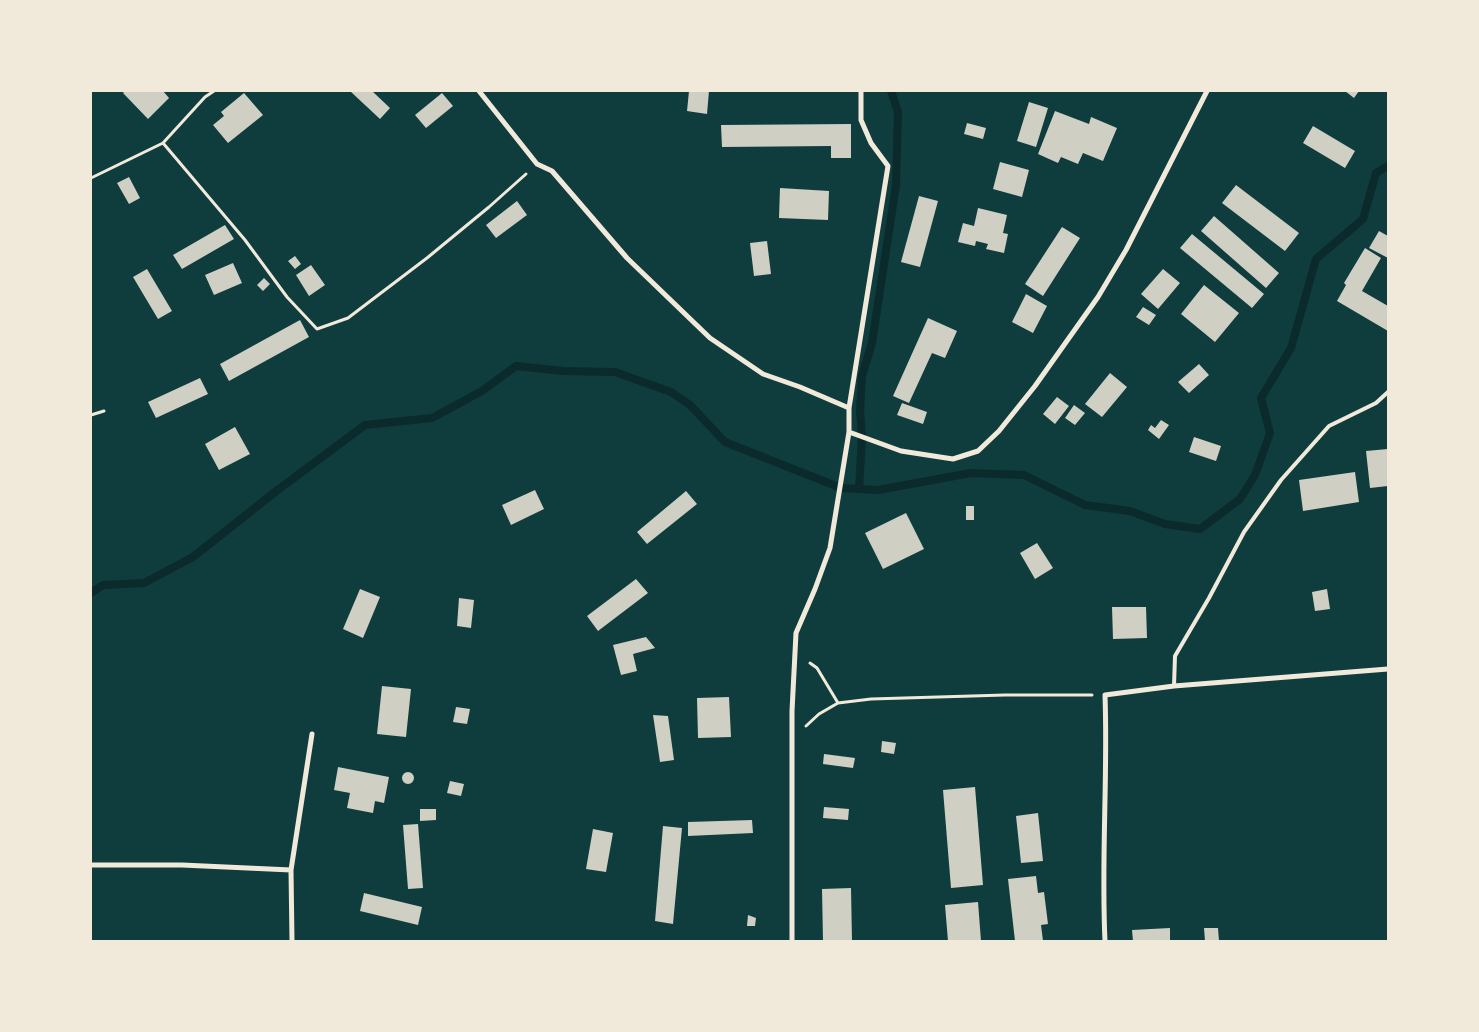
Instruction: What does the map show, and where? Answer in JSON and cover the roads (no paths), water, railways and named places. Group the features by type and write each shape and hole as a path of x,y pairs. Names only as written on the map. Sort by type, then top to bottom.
{"street":[{"path":"479,91 537,164 552,171 627,258 710,338 763,374 800,387 849,408"},
{"path":"792,941 792,740 796,633 830,548 849,432 849,408 888,166 871,143 861,120 861,91"},
{"path":"849,432 901,451 953,459 978,451 998,431 1034,386 1098,297 1126,250 1207,91"},
{"path":"1105,941 1105,695 1174,686 1388,669"},
{"path":"292,941 291,870 312,734"},
{"path":"91,865 182,865 291,870"}],"lane":[{"path":"1174,686 1175,656 1210,598 1244,532 1270,495 1329,426 1376,403 1388,392"}],"waterway":[{"path":"859,489 862,437 860,410 862,376 872,343 896,185 898,112 891,91"},
{"path":"91,593 103,585 144,583 193,557 275,492 365,425 432,418 482,391 516,366 563,371 615,372 671,392 690,405 725,442 841,488 878,490 971,473 1024,475 1085,505 1130,511 1165,524 1200,529 1240,499 1255,475 1270,433 1261,398 1291,348 1316,259 1363,219 1376,173 1388,166"}]}
